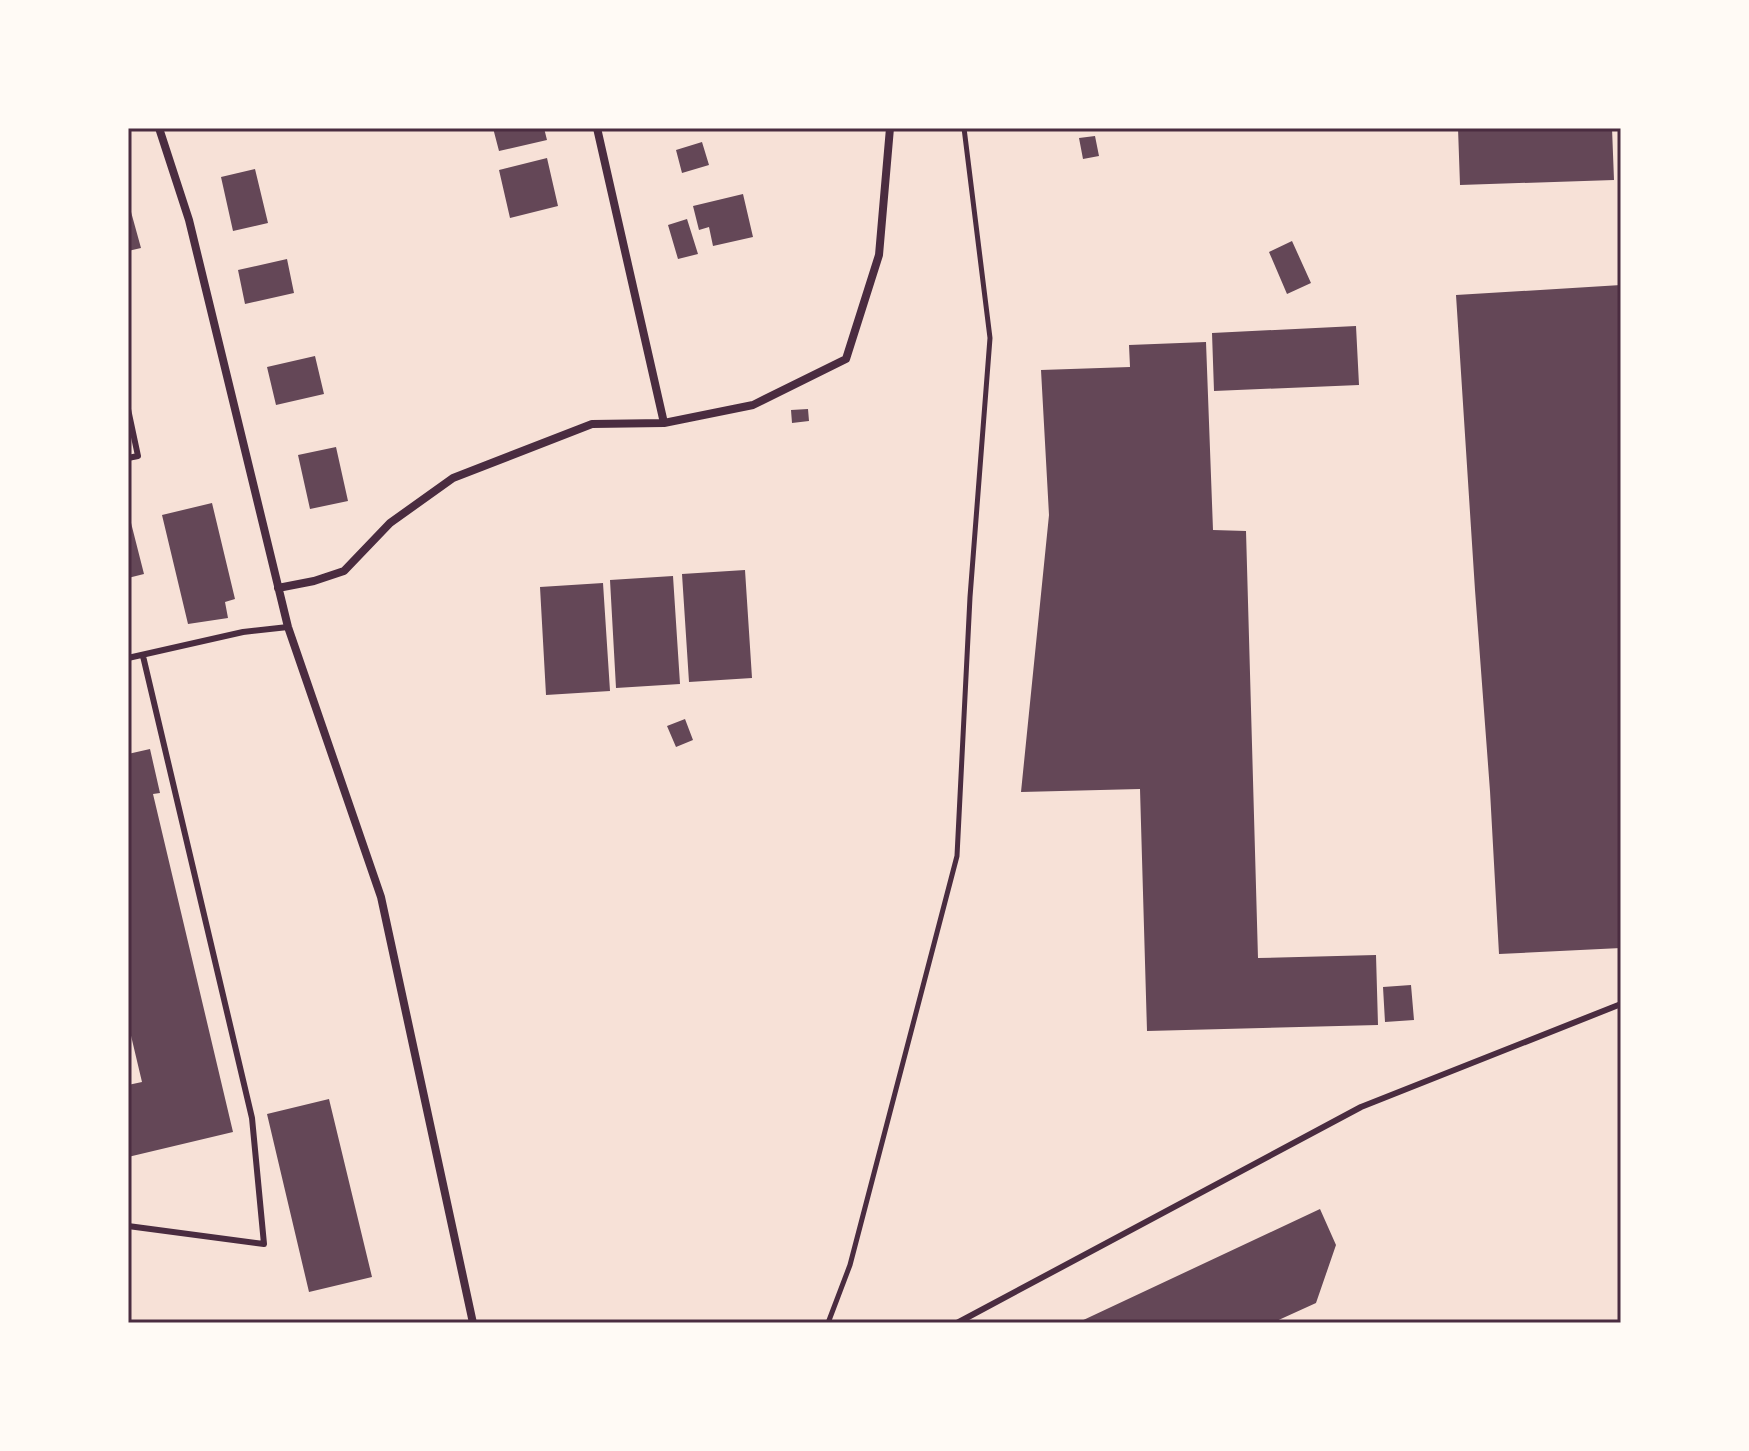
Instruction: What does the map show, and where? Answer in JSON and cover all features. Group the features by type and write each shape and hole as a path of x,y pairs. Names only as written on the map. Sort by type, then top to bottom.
{"street":[{"path":"159,128 189,220 288,627 381,897 473,1323"},
{"path":"597,128 664,423"},
{"path":"278,588 344,571 390,523 453,478 592,424 664,423 753,405 846,359 879,255 890,128"}],"lane":[{"path":"128,409 138,456 128,458"},
{"path":"128,658 243,632 288,627"},
{"path":"128,1226 264,1244 252,1118 143,656"},
{"path":"957,1323 1361,1107 1621,1004"}],"path":[{"path":"828,1323 850,1265 957,856 970,597 990,338 964,128"}],"building":[{"path":"493,128 544,128 547,140 499,151"},
{"path":"1458,128 1612,128 1614,180 1460,185"},
{"path":"1095,136 1099,156 1083,159 1079,138"},
{"path":"702,142 709,165 682,173 676,150"},
{"path":"547,158 558,206 510,218 499,170"},
{"path":"255,169 268,223 233,231 221,177"},
{"path":"743,194 753,237 713,246 709,227 699,230 693,206"},
{"path":"128,201 141,248 128,251"},
{"path":"687,219 698,254 678,259 668,225"},
{"path":"1292,241 1311,283 1287,294 1269,252"},
{"path":"287,259 294,293 245,304 238,270"},
{"path":"1621,285 1621,948 1499,954 1456,295"},
{"path":"1356,326 1359,385 1214,391 1212,333"},
{"path":"1206,342 1213,530 1246,531 1258,958 1376,955 1378,1025 1147,1031 1140,789 1021,792 1049,515 1041,370 1130,367 1129,345"},
{"path":"315,356 324,394 276,405 267,367"},
{"path":"808,409 809,421 792,423 791,410"},
{"path":"336,447 348,501 310,509 298,455"},
{"path":"212,503 235,599 225,602 228,618 188,624 162,515"},
{"path":"128,511 144,574 128,578"},
{"path":"745,570 752,678 689,682 682,574"},
{"path":"673,576 680,684 616,688 610,580"},
{"path":"603,583 610,691 546,695 540,587"},
{"path":"685,719 693,740 676,747 667,726"},
{"path":"150,749 160,793 153,794 233,1132 128,1157 128,1085 142,1082 128,1023 128,754"},
{"path":"1411,985 1414,1020 1385,1022 1383,987"},
{"path":"329,1099 372,1277 309,1292 267,1114"},
{"path":"1320,1209 1336,1245 1316,1303 1272,1323 1077,1323"}]}
